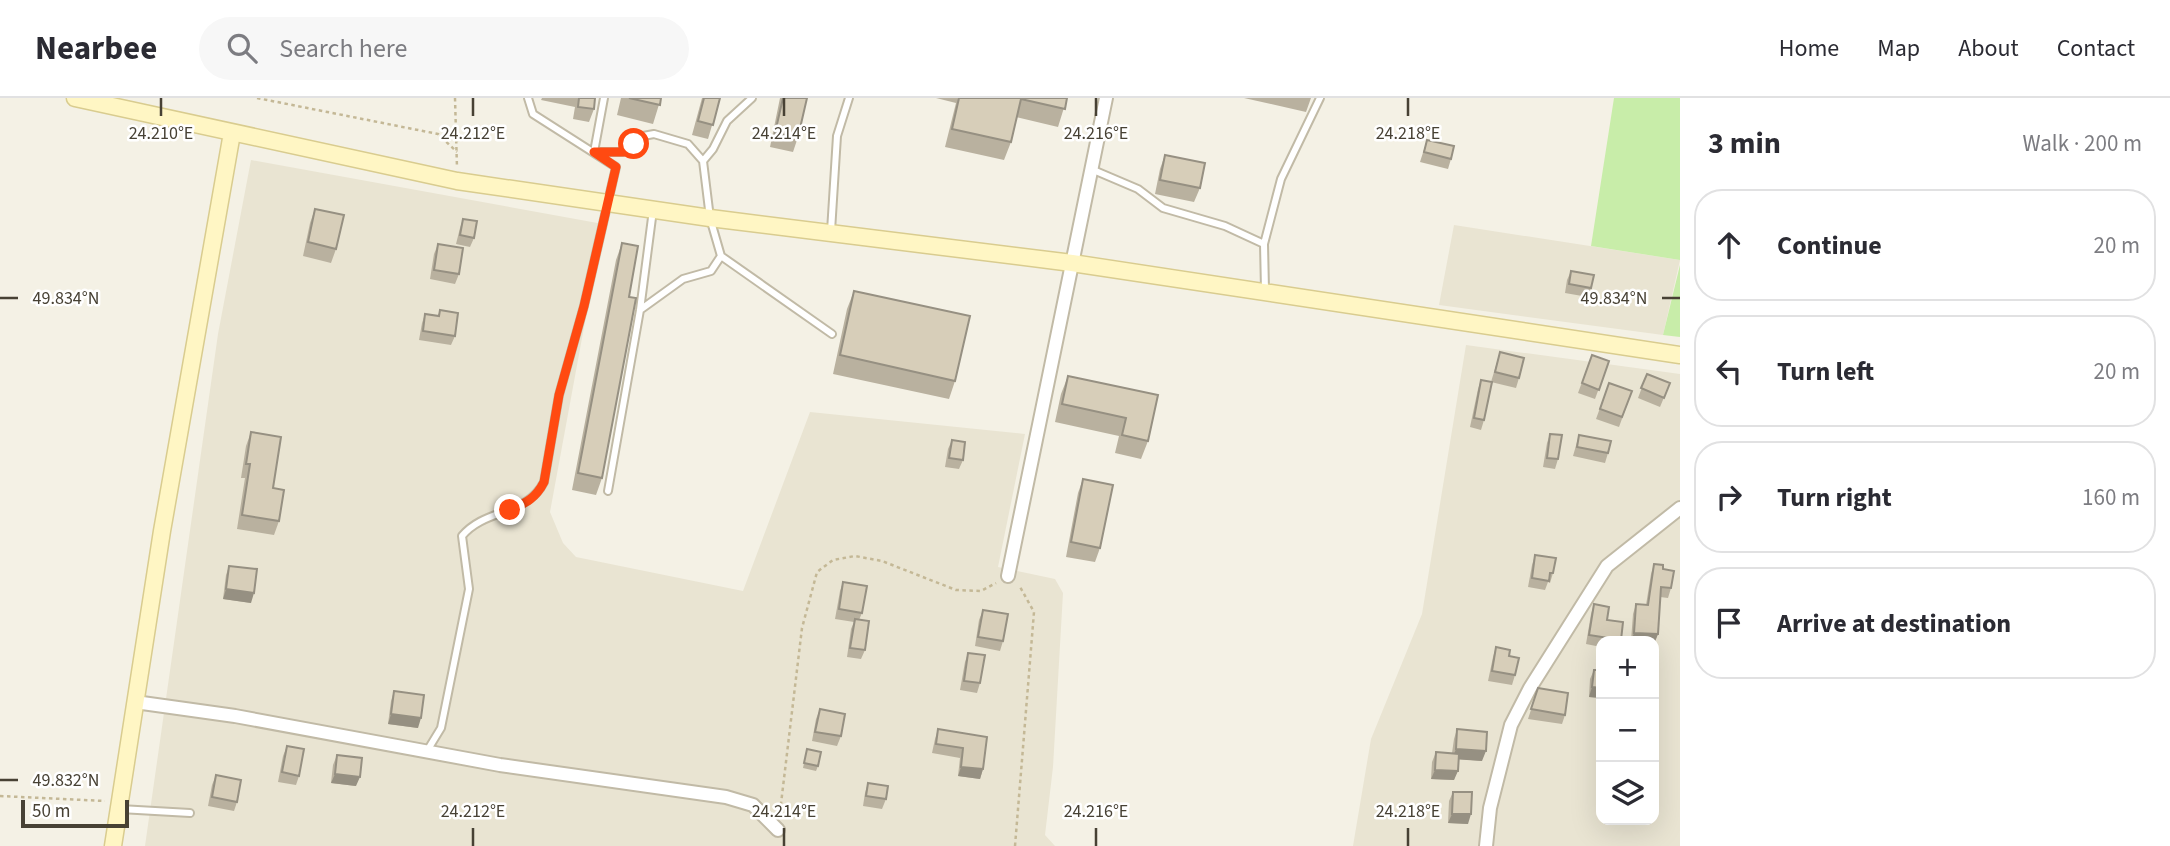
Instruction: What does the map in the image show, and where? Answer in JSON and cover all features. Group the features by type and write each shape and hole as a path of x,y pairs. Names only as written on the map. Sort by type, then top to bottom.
{"street":[{"path":"75,98 457,181 710,218 831,230 1072,263 1680,355"},
{"path":"1008,576 1106,98"},
{"path":"113,846 232,133"},
{"path":"1486,846 1490,808 1511,725 1530,688 1607,566 1680,508"},
{"path":"135,702 500,765 726,797 753,805 778,830"}],"lane":[{"path":"427,751 441,728 468,589 462,536 472,523 527,503 538,494 544,482 559,395 584,306 616,167 533,114 528,98"},
{"path":"594,152 604,98"},
{"path":"703,161 713,149 727,121 752,98"},
{"path":"831,230 837,136 849,98"},
{"path":"1265,292 1264,244 1282,179 1320,98"},
{"path":"594,152 623,152 643,136 654,134 688,144 703,161 710,218 721,256 832,334"},
{"path":"1091,169 1138,189 1163,208 1225,226 1264,244"},
{"path":"608,491 640,310 653,210"},
{"path":"640,310 683,279 711,271 721,256"},
{"path":"118,805 190,813"}],"path":[{"path":"257,98 438,134 457,152"},
{"path":"455,98 457,181"},
{"path":"778,830 802,628 817,572 833,560 856,556 881,561 956,590 981,591 1008,576 1024,590 1034,612 1015,846"},
{"path":"0,796 118,805"}],"shaded area":[{"path":"251,160 603,224 550,512 563,543 576,557 743,591 810,412 1025,434 998,567 1055,579 1063,593 1053,767 1045,835 1055,846 145,846 218,334"},
{"path":"1454,225 1680,260 1663,335 1439,305"},
{"path":"1466,345 1680,374 1680,846 1353,846 1371,739 1422,614"}],"green space":[{"path":"1614,98 1680,98 1680,260 1591,246"},
{"path":"1680,265 1680,337 1663,335"}],"building":[{"path":"579,98 595,98 594,109 578,107"},
{"path":"629,98 661,98 660,105"},
{"path":"704,98 720,98 713,125 698,121"},
{"path":"783,98 807,98 798,137 775,133"},
{"path":"959,98 1067,98 1065,109 1021,99 1011,142 952,129"},
{"path":"1427,140 1454,146 1451,159 1424,152"},
{"path":"1165,155 1205,163 1200,188 1160,180"},
{"path":"315,209 344,215 336,249 308,242"},
{"path":"463,219 477,221 474,238 460,235"},
{"path":"622,243 638,246 629,297 636,298 602,478 578,473"},
{"path":"438,244 463,248 459,274 434,270"},
{"path":"1571,271 1594,275 1591,288 1569,284"},
{"path":"854,291 970,316 955,381 840,355"},
{"path":"440,310 458,313 455,336 423,331 425,314 439,316"},
{"path":"1500,352 1524,358 1519,378 1495,372"},
{"path":"1592,355 1609,361 1599,390 1582,383"},
{"path":"1647,374 1670,383 1664,398 1641,388"},
{"path":"1068,376 1158,395 1148,441 1122,435 1126,418 1062,404"},
{"path":"1481,380 1492,382 1484,420 1474,418"},
{"path":"1609,383 1632,391 1622,417 1600,409"},
{"path":"251,432 281,437 273,488 284,490 279,521 242,515 250,464 246,464"},
{"path":"1550,434 1562,435 1558,459 1547,458"},
{"path":"1579,435 1611,441 1608,453 1577,447"},
{"path":"952,440 965,442 963,460 949,458"},
{"path":"1083,479 1113,485 1100,548 1071,542"},
{"path":"1535,555 1556,558 1549,581 1532,578"},
{"path":"1654,564 1674,571 1671,588 1661,587 1658,634 1634,633 1636,604 1648,605"},
{"path":"229,566 257,569 254,593 226,589"},
{"path":"843,582 867,586 862,613 839,609"},
{"path":"1594,604 1609,607 1607,620 1623,622 1621,636 1589,635"},
{"path":"983,610 1008,614 1003,641 978,637"},
{"path":"855,619 869,621 865,650 850,648"},
{"path":"1496,647 1510,650 1509,656 1519,658 1515,675 1492,671"},
{"path":"968,653 985,655 980,683 964,681"},
{"path":"1596,670 1596,687 1592,687"},
{"path":"1538,688 1568,693 1565,715 1531,709"},
{"path":"394,691 424,695 421,718 391,714"},
{"path":"820,709 845,714 841,736 815,732"},
{"path":"938,729 987,737 983,769 961,767 963,748 936,744"},
{"path":"1457,729 1487,732 1486,751 1456,749"},
{"path":"287,746 304,749 299,776 282,772"},
{"path":"807,749 821,752 818,766 804,763"},
{"path":"1436,752 1459,754 1458,771 1435,770"},
{"path":"337,755 362,758 360,777 335,774"},
{"path":"216,775 241,780 237,802 212,797"},
{"path":"868,783 888,786 886,799 866,796"},
{"path":"1453,792 1472,792 1471,814 1452,814"}],"route":[{"path":"510,510 527,503 538,494 544,482 559,395 584,306 606,203 614,182 616,167 594,152 623,152 634,144"}]}
